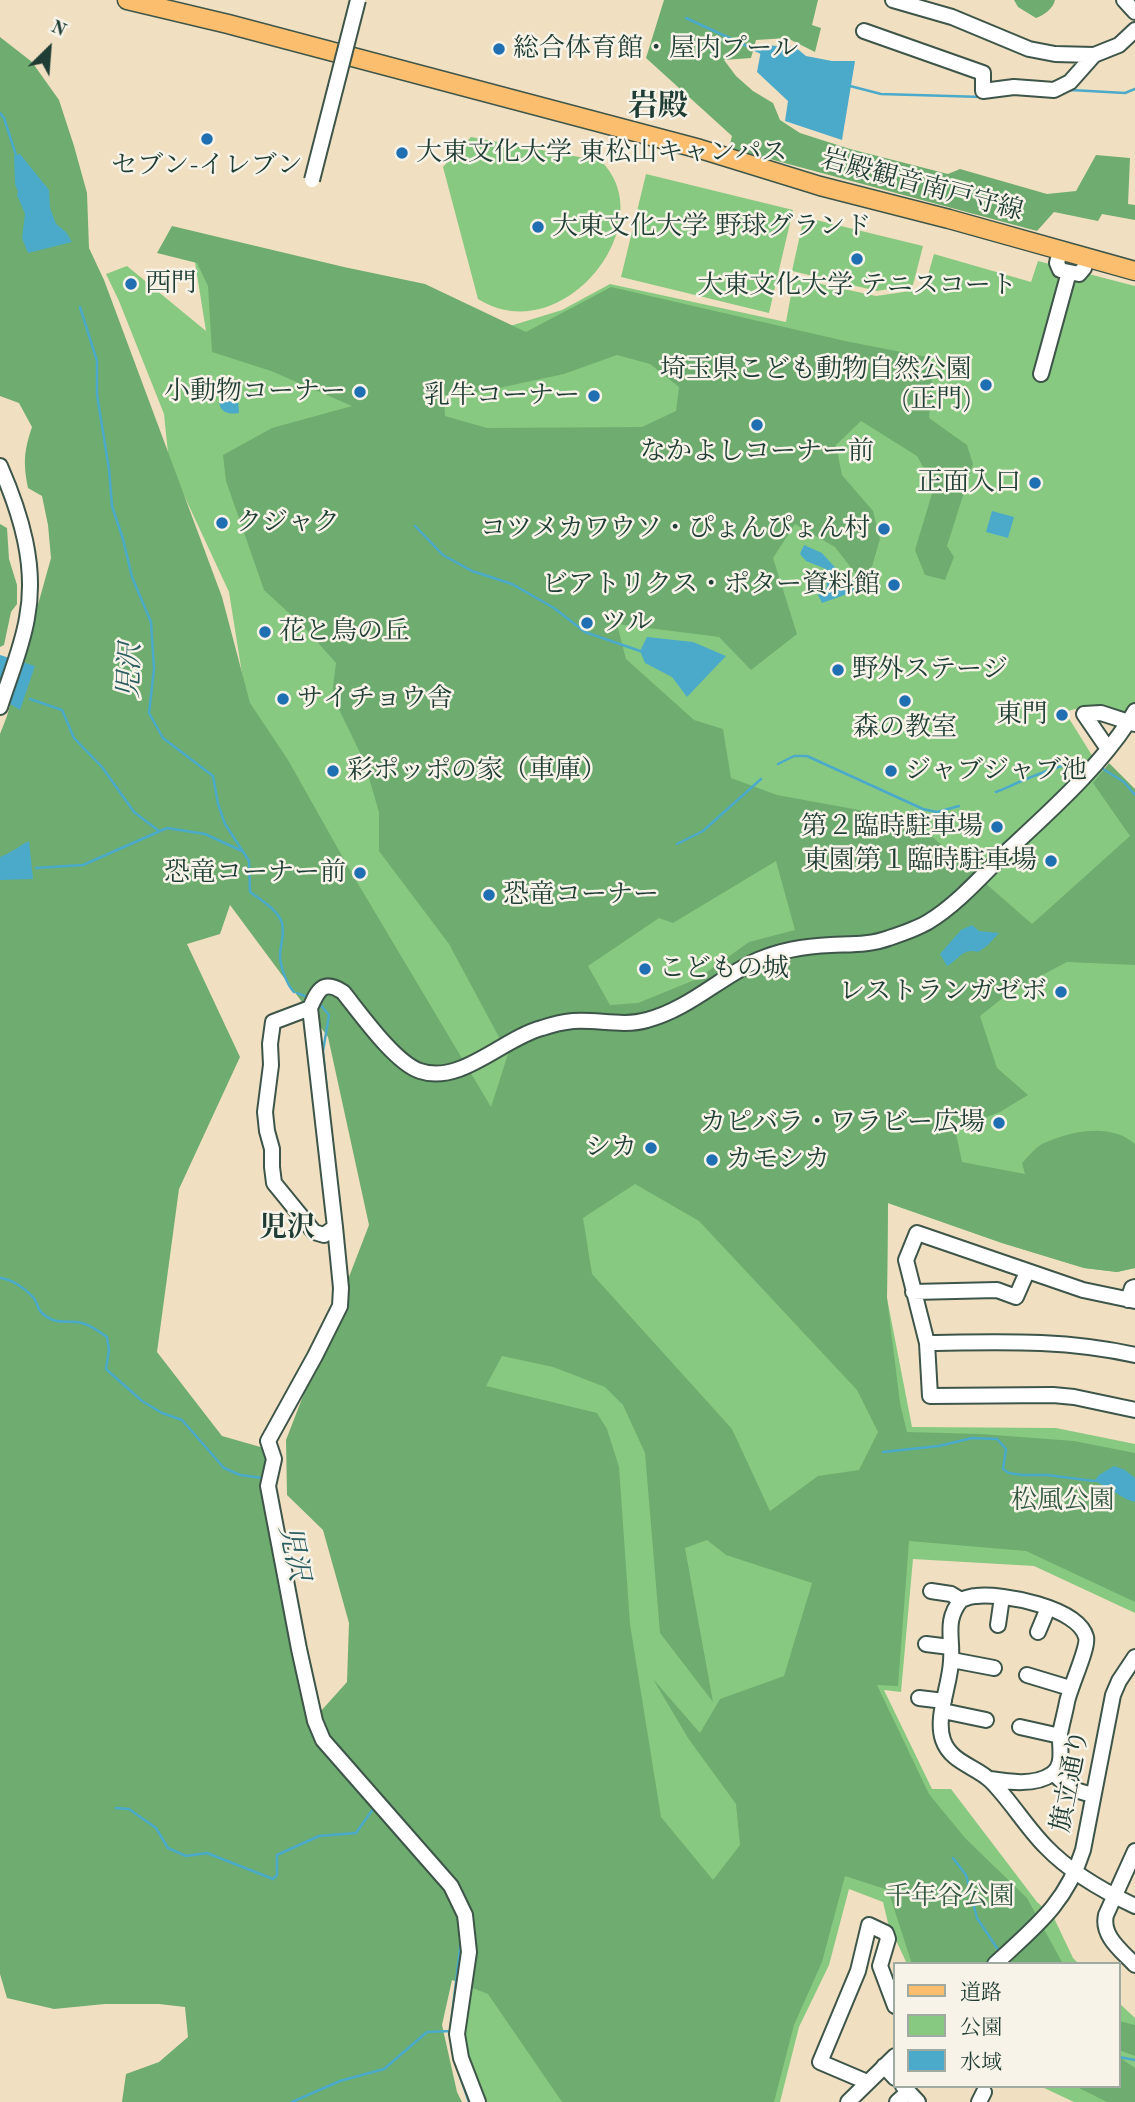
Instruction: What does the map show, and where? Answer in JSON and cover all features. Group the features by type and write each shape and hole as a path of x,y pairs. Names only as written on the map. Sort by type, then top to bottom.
{"main road":[{"name":"岩殿観音南戸守線","path":"127,0 228,24 687,146 820,186 1135,271"}],"street":[{"path":"312,180 358,0"},
{"path":"893,0 952,17 1029,49 1055,54 1094,55 1119,45 1135,30"},
{"path":"1124,0 1135,12"},
{"path":"864,31 983,73 984,91 1014,87 1054,90 1070,82 1094,55"},
{"path":"1060,251 1057,263 1060,270 1079,274 1087,258"},
{"path":"1041,374 1069,272"},
{"path":"0,466 25,535 30,592 23,636 0,707"},
{"path":"335,1227 324,1235 314,1232 274,1183 272,1149 265,1112 271,1065 272,1022 312,1002 319,990 327,986 343,992 397,1057 417,1071 427,1073 446,1073 463,1068 540,1028 573,1021 645,1021 671,1011 768,956 790,949 859,944 887,939 928,922 961,896 1053,808 1108,749 1133,719 1101,713 1084,714 1108,749"},
{"path":"312,1002 341,1288 340,1306 268,1441 274,1458 268,1486 314,1721 323,1740 451,1886 465,1915 469,1952 457,2034 461,2058 478,2102"},
{"path":"1133,1296 1083,1290 916,1233 906,1260 926,1343 930,1396 1074,1396 1135,1410"},
{"path":"913,1292 997,1290 1016,1297 1027,1272"},
{"path":"926,1343 1041,1342 1093,1347 1135,1355"},
{"path":"931,1591 951,1594 961,1600"},
{"path":"990,1779 1016,1782 1039,1780 1054,1773 1062,1750 1060,1736 1070,1688 1086,1650 1087,1638 1082,1627 1048,1608 1025,1601 978,1595 961,1600 950,1618 951,1654 940,1725 946,1747 959,1761 990,1779 1045,1846 1076,1872 1135,1906"},
{"path":"998,1625 1002,1597"},
{"path":"1038,1632 1048,1608"},
{"path":"926,1644 994,1668"},
{"name":"旗立通り","path":"997,1962 1051,1912 1076,1872 1083,1850 1113,1695 1135,1657"},
{"path":"1027,1675 1070,1688"},
{"path":"919,1698 986,1720"},
{"path":"1020,1727 1060,1736"},
{"path":"1054,1773 1073,1790 1093,1795"},
{"path":"1135,1852 1104,1925 1107,1934 1135,1965"},
{"path":"867,2082 820,2062 858,1971 869,1925 886,1933 888,1939 880,1966 894,2003"},
{"path":"848,2102 890,2061"}],"green space":[{"path":"664,0 818,0 812,25 821,28 815,52 787,38 756,40 751,58 724,60 736,76 753,91 773,103 780,120 800,133 850,149 948,174 960,169 1047,194 1076,191 1096,155 1130,158 1128,204 1135,205 1135,220 1102,214 1098,221 1054,212 1037,231 729,148 732,136 646,58"},
{"path":"1014,0 1055,0 1048,11 1036,18 1018,7"},
{"path":"0,37 32,62 59,100 87,193 89,248 104,280 222,597 250,703 288,760 354,877 491,1107 508,1054 449,944 379,851 379,812 364,761 332,695 336,663 303,626 264,590 226,481 223,455 272,428 352,406 271,371 212,352 208,286 197,263 157,253 172,226 425,284 526,332 611,287 845,341 927,357 932,382 929,418 967,445 973,464 947,546 954,557 945,580 925,575 915,550 934,487 917,456 861,421 836,445 842,475 873,511 880,539 866,587 835,547 795,524 773,558 797,634 751,670 719,637 617,624 626,659 694,720 723,729 731,778 777,795 859,810 928,833 1032,924 1130,836 1093,783 1109,763 1135,789 1135,965 1067,962 1010,992 980,1016 997,1068 1028,1095 1000,1112 955,1129 962,1162 1025,1174 1022,1163 1034,1150 1065,1135 1102,1131 1125,1137 1135,1144 1135,1268 1117,1272 1084,1268 888,1203 887,1298 900,1403 907,1432 1074,1441 1135,1453 1135,1602 1026,1551 909,1541 898,1686 877,1685 929,1794 965,1838 1027,1898 1062,1962 911,1962 888,1890 845,1876 822,1962 794,2025 774,2102 562,2102 488,1994 452,1980 442,2025 457,2092 462,2102 122,2102 126,2074 159,2062 188,2037 185,2007 105,2004 54,2009 7,1998 0,1974 0,734 51,558 42,496 28,488 26,479 25,457 32,427 19,403 0,396","holes":["617,355 650,364 679,387 676,411 642,427 487,428 445,416 444,395 466,395 564,374","776,861 795,930 749,942 697,979 638,1003 610,1005 588,966 659,918 673,923","230,905 328,1037 369,1225 286,1440 287,1495 323,1530 349,1623 347,1682 320,1712 264,1448 222,1436 157,1352 179,1189 240,1057 187,944 220,934","635,1184 699,1221 857,1390 878,1432 859,1470 818,1476 770,1511 732,1429 592,1274 583,1218","502,1356 553,1367 605,1387 623,1405 645,1453 660,1633 713,1702 685,1548 707,1540 726,1555 812,1583 784,1676 720,1699 700,1733 653,1679 688,1738 736,1804 740,1845 713,1880 661,1817 630,1624 619,1467 607,1429 597,1413 486,1386"]},
{"name":"大東文化大学 野球グランド","path":"471,137 601,161 617,187 620,216 612,246 595,273 570,295 542,309 510,311 478,299 443,167"},
{"path":"646,174 793,210 769,313 621,277"},
{"name":"大東文化大学 テニスコート","path":"804,217 923,246 913,285 877,291 792,271"},
{"path":"193,250 510,326 562,310 610,284 786,322 794,278 876,296 924,289 934,254 1031,282 1038,261 1135,286 1135,720 1082,707 1065,712 1098,765 1135,814 1135,1268 1117,1272 1084,1268 888,1203 887,1298 912,1427 1056,1428 1135,1444 1135,1613 1034,1566 913,1559 901,1692 884,1690 932,1789 951,1789 1037,1902 1053,1916 1077,1962 906,1962 888,1923 883,1902 849,1889 829,1965 799,2027 780,2102 483,2102 462,2050 464,2007 394,1252 247,705 229,592 169,463 164,414 106,274 127,266 206,331"},
{"path":"0,524 7,528 9,559 17,585 17,604 11,612 4,645 0,647"},
{"path":"1121,2005 1135,2018 1135,2102 1074,2102 1044,2088 1121,2088"},
{"path":"1121,2022 1135,2025 1135,2056 1121,2051"},
{"path":"1121,2058 1135,2068 1135,2102 1107,2102 1079,2088 1121,2088"}],"water":[{"path":"762,45 795,47 806,56 832,61 855,61 842,140 785,121 788,101 757,72"},
{"path":"20,154 49,190 50,208 56,224 66,232 72,242 28,253 22,238 25,214 15,184 14,156"},
{"path":"237,388 239,413 225,412 219,402 222,392"},
{"path":"992,511 1014,517 1008,538 986,532"},
{"path":"804,545 822,553 841,574 851,578 855,584 853,592 822,603 818,595 827,587 826,569 806,561 800,554"},
{"path":"647,637 693,642 726,656 687,697 672,677 645,663 640,651"},
{"path":"0,655 35,666 20,710 0,698"},
{"path":"29,841 33,879 0,880 0,857"},
{"path":"972,925 979,931 999,933 978,952 968,951 947,966 940,954 961,930"},
{"path":"1114,1466 1135,1478 1135,1502 1094,1481"}],"waterway":[{"path":"686,18 762,53"},
{"path":"850,86 881,94 983,97"},
{"path":"1065,92 1125,93 1135,89"},
{"name":"児沢","path":"0,113 16,155"},
{"name":"児沢","path":"80,307 97,361 97,395 112,506 132,577 151,622 154,669 149,713 163,738 213,776 225,824 249,861 250,892 273,910 282,923 280,960 286,980 294,992"},
{"path":"415,526 443,555 472,571 512,584 554,608 585,632 640,651"},
{"path":"30,699 62,710 74,738 102,767 134,812 159,831"},
{"path":"778,764 794,756 807,756 923,809 937,812 959,806"},
{"path":"996,792 1068,764 1088,763"},
{"path":"1103,769 1124,782 1135,795"},
{"path":"677,844 703,831 761,779"},
{"path":"36,868 83,865 167,828 205,834 242,851"},
{"name":"児沢","path":"297,993 310,998"},
{"name":"児沢","path":"319,1003 329,1015 323,1051 332,1142"},
{"name":"児沢","path":"339,1197 347,1278"},
{"path":"0,1278 26,1290 46,1317 85,1324 107,1337 109,1350 106,1369 142,1401 162,1413 182,1420 224,1468 240,1475 263,1478"},
{"name":"児沢","path":"329,1344 341,1319"},
{"path":"883,1452 939,1446 972,1438 997,1439 1006,1449 1003,1469 1009,1473 1094,1481"},
{"name":"児沢","path":"264,1471 268,1458"},
{"name":"児沢","path":"262,1488 267,1516"},
{"name":"児沢","path":"350,1781 403,1842"},
{"path":"116,1808 129,1809 156,1828 168,1848 186,1856 207,1853 273,1879 277,1875 277,1855 319,1836 356,1833 373,1809"},
{"path":"953,1858 966,1875 977,1918 1001,1954"},
{"name":"児沢","path":"454,2056 450,2031 461,1941"},
{"path":"292,2102 340,2081 384,2069 427,2032 450,2031"},
{"path":"1121,2057 1135,2060"},
{"name":"児沢","path":"456,2065 469,2102"}],"place":[{"name":"総合体育館・屋内プール","path":"499,49"},
{"name":"セブン-イレブン","path":"207,139"},
{"name":"大東文化大学 東松山キャンパス","path":"402,153"},
{"name":"大東文化大学 野球グランド","path":"538,227"},
{"name":"大東文化大学 テニスコート","path":"857,259"},
{"name":"西門","path":"131,284"},
{"name":"埼玉県こども動物自然公園 (正門)","path":"986,385"},
{"name":"小動物コーナー","path":"360,392"},
{"name":"乳牛コーナー","path":"594,396"},
{"name":"なかよしコーナー前","path":"757,425"},
{"name":"正面入口","path":"1035,483"},
{"name":"クジャク","path":"222,523"},
{"name":"コツメカワウソ・ぴょんぴょん村","path":"884,529"},
{"name":"ビアトリクス・ポター資料館","path":"894,585"},
{"name":"ツル","path":"587,623"},
{"name":"花と鳥の丘","path":"265,632"},
{"name":"野外ステージ","path":"838,670"},
{"name":"サイチョウ舎","path":"283,699"},
{"name":"森の教室","path":"905,701"},
{"name":"東門","path":"1062,715"},
{"name":"彩ポッポの家（車庫）","path":"333,771"},
{"name":"ジャブジャブ池","path":"891,771"},
{"name":"第２臨時駐車場","path":"997,827"},
{"name":"東園第１臨時駐車場","path":"1051,861"},
{"name":"恐竜コーナー前","path":"360,873"},
{"name":"恐竜コーナー","path":"489,895"},
{"name":"こどもの城","path":"645,969"},
{"name":"レストランガゼボ","path":"1061,992"},
{"name":"カピバラ・ワラビー広場","path":"999,1123"},
{"name":"シカ","path":"651,1148"},
{"name":"カモシカ","path":"712,1160"}],"district":[{"name":"岩殿","path":"658,107"},
{"name":"児沢","path":"287,1229"}],"park label":[{"name":"松風公園","path":"1063,1501"},
{"name":"千年谷公園","path":"950,1897"}]}
